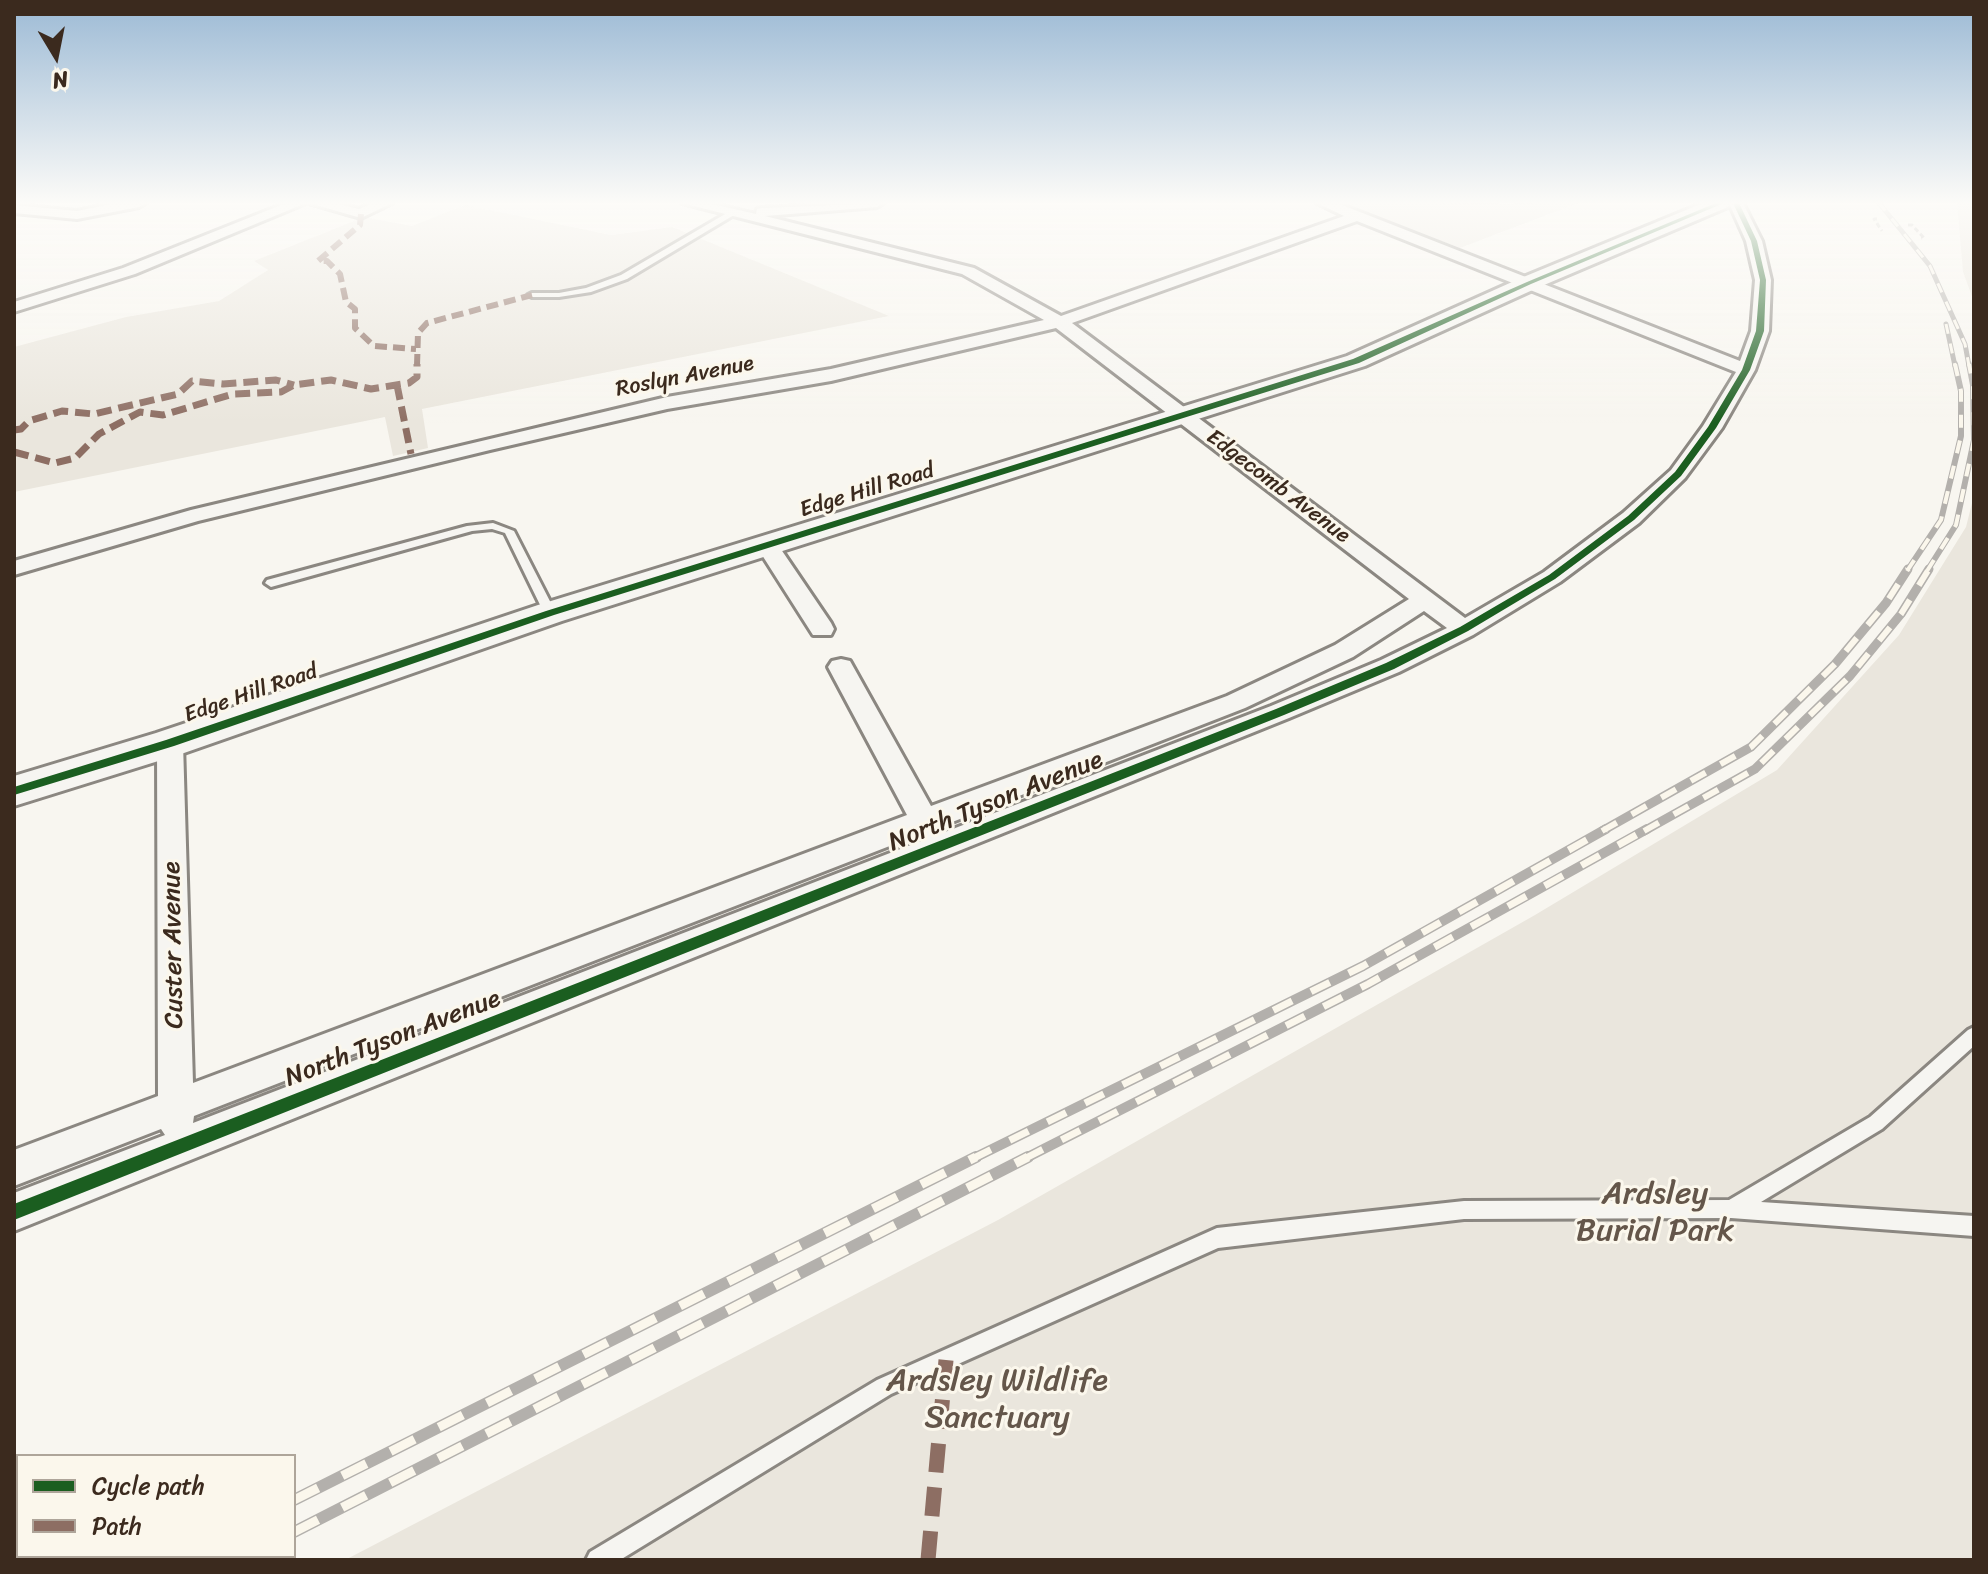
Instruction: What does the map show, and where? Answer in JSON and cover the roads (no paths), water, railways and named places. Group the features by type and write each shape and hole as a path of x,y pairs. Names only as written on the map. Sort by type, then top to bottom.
{"street":[{"path":"14,307 112,276"},
{"name":"Edgecomb Avenue","path":"979,276 1059,322 1464,629"},
{"name":"Roslyn Avenue","path":"14,568 191,516 490,444 667,403 831,375 1059,322 1187,276"},
{"path":"1512,276 1746,370"},
{"name":"Edge Hill Road","path":"14,791 170,743 550,613 1356,361 1545,276"},
{"name":"North Tyson Avenue","path":"14,1212 1280,712 1390,666 1464,629 1552,577 1631,518 1678,474 1712,428 1746,370 1760,331 1762,276"},
{"path":"766,544 822,629"},
{"name":"North Tyson Avenue","path":"14,1168 1236,702 1344,651 1426,599"},
{"path":"841,667 940,848"},
{"name":"North Tyson Avenue","path":"1195,718 1280,712"},
{"name":"Custer Avenue","path":"170,743 176,1148"}],"lane":[{"path":"532,295 559,295 588,290 625,276"},
{"path":"271,583 471,528 493,526 509,531 550,613"},
{"path":"1731,1209 1876,1123 1974,1035"},
{"path":"598,1560 884,1387 1217,1238 1464,1210 1731,1209 1974,1226"}],"railway":[{"path":"1935,276 1965,344 1969,366"},
{"path":"1946,324 1955,366"},
{"path":"1907,571 1941,520 1961,436 1961,391 1955,364"},
{"path":"1927,571 1956,525 1974,440 1973,385 1969,364"},
{"path":"1602,831 1751,747 1835,664 1886,603 1908,569"},
{"path":"1644,831 1755,769 1850,676 1901,614 1929,569"},
{"path":"973,1158 1363,966 1606,829"},
{"path":"1024,1159 1368,984 1647,829"},
{"path":"296,1531 1028,1157"},
{"path":"296,1499 973,1158"},
{"path":"175,1560 179,1558"},
{"path":"240,1560 244,1558"}],"park label":[{"name":"Ardsley Burial Park","path":"1655,1214"},
{"name":"Ardsley Wildlife Sanctuary","path":"997,1400"}]}
